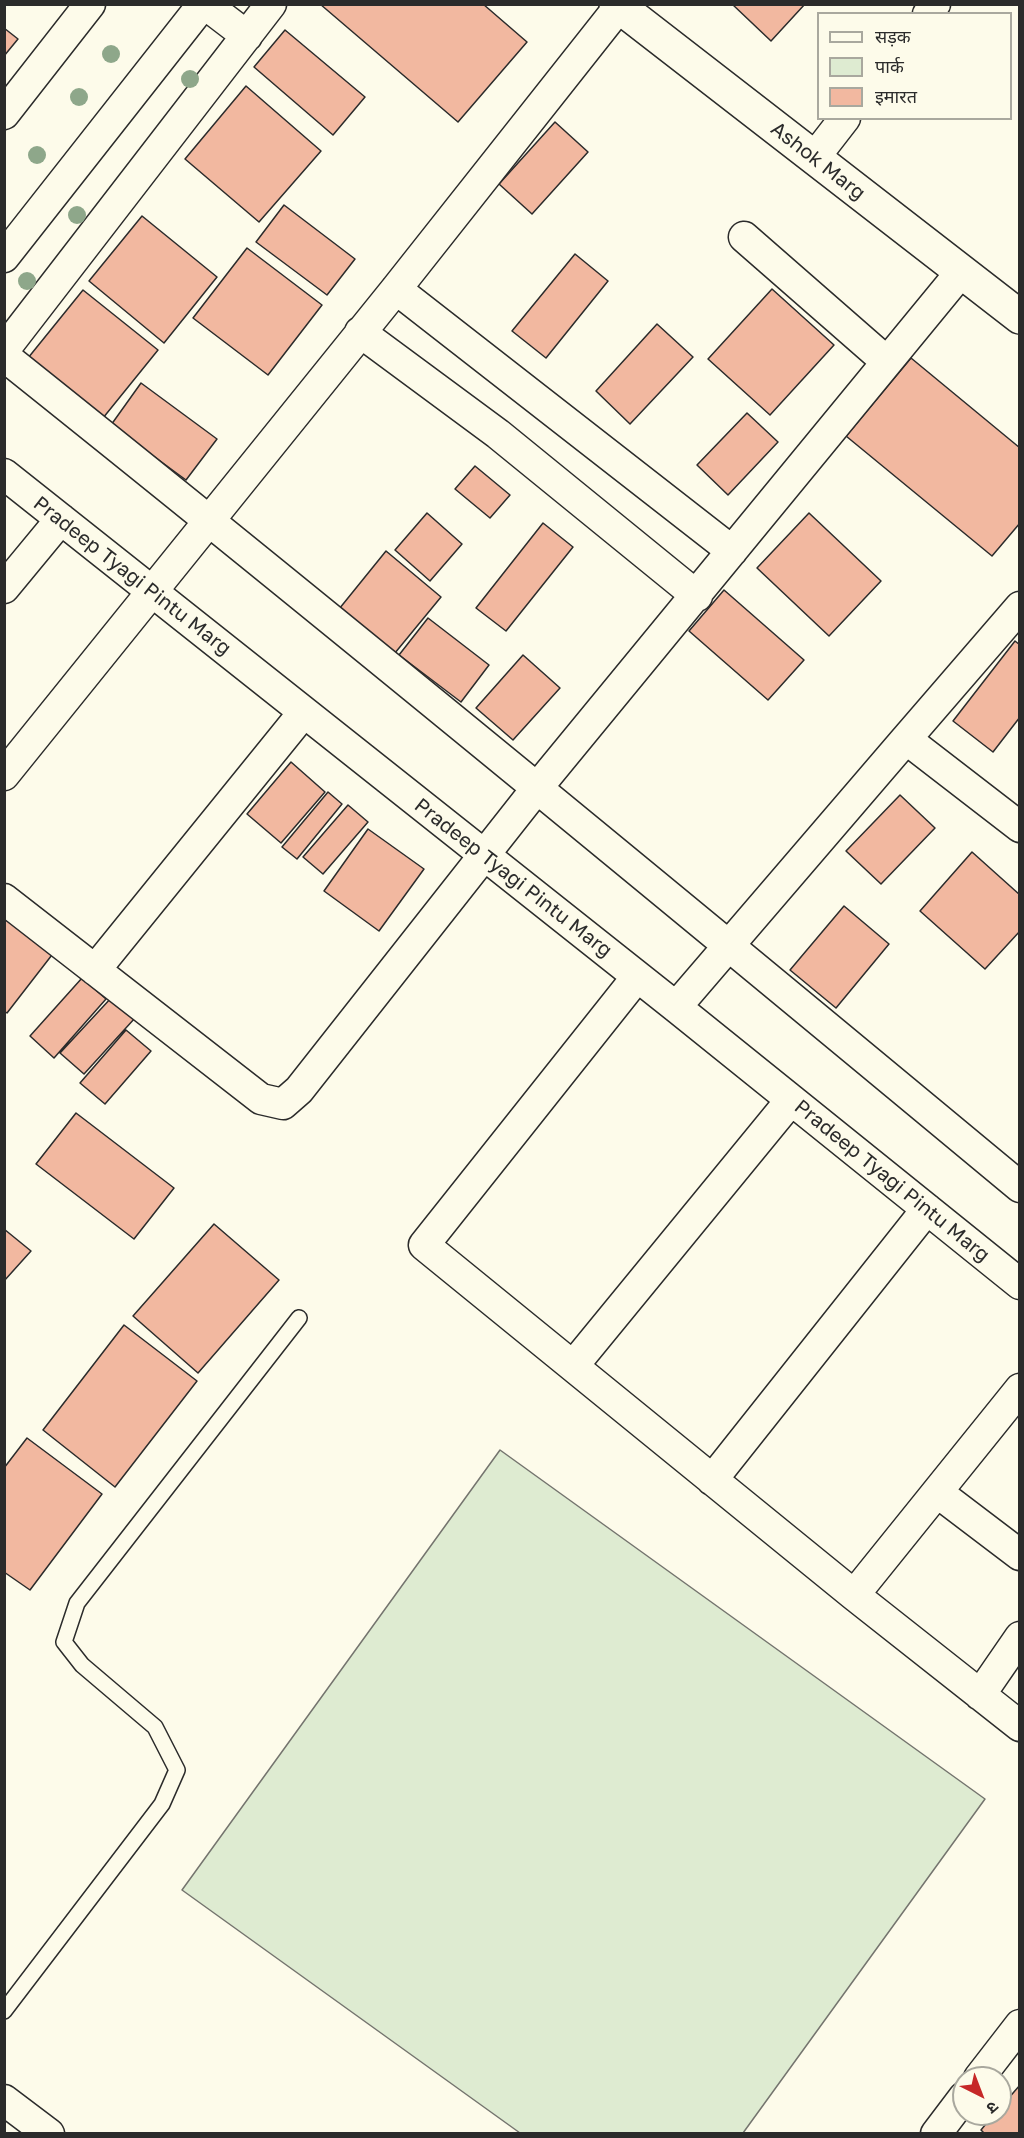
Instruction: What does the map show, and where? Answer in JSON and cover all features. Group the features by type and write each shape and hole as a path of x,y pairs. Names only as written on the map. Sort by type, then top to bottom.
{"street":[{"path":"4,114 90,4"},
{"path":"4,257 204,4 247,36"},
{"path":"4,350 271,4"},
{"path":"4,775 396,289 617,6"},
{"name":"Ashok Marg","path":"617,6 1020,317"},
{"path":"814,158 843,120"},
{"path":"744,237 887,362"},
{"path":"4,899 261,1099 283,1104 299,1090 537,788 961,272"},
{"path":"396,289 732,551"},
{"path":"360,333 498,434 697,596"},
{"path":"4,356 210,520 1020,1186"},
{"name":"Pradeep Tyagi Pintu Marg","path":"4,474 676,1007 1020,1284"},
{"path":"4,588 61,519"},
{"path":"676,1007 1020,607"},
{"path":"95,970 304,712"},
{"path":"906,739 1020,827"},
{"path":"638,977 424,1245 854,1595 1020,1726"},
{"path":"573,1366 791,1100"},
{"path":"712,1480 927,1209"},
{"path":"854,1595 1020,1389"},
{"path":"937,1492 1020,1555"},
{"path":"980,1695 1020,1637"},
{"path":"988,2066 1020,2025"},
{"path":"4,2100 49,2133"},
{"path":"936,2133 952,2112"}],"lane":[{"path":"4,2011 162,1804 177,1770 155,1727 82,1665 64,1642 77,1603 299,1318"}],"green space":[{"path":"500,1450 985,1799 743,2133 520,2133 182,1890"}],"building":[{"path":"320,4 483,4 527,42 458,122"},
{"path":"732,4 805,4 771,41"},
{"path":"4,28 18,39 4,56"},
{"path":"285,30 365,97 333,135 254,67"},
{"path":"246,86 321,151 259,222 185,159"},
{"path":"555,122 588,152 532,214 499,184"},
{"path":"284,205 355,259 327,295 256,242"},
{"path":"142,216 217,277 164,343 89,281"},
{"path":"247,248 322,305 268,375 193,318"},
{"path":"575,254 608,281 546,358 512,331"},
{"path":"772,289 834,345 770,415 708,359"},
{"path":"83,290 158,350 103,418 28,358"},
{"path":"657,324 693,357 630,424 596,391"},
{"path":"911,358 1020,448 1020,523 992,556 846,436"},
{"path":"141,383 217,439 186,480 111,425"},
{"path":"747,413 778,442 728,495 697,465"},
{"path":"475,466 510,495 490,518 455,489"},
{"path":"427,513 462,544 430,581 395,550"},
{"path":"809,513 881,581 829,636 757,568"},
{"path":"543,523 573,547 506,631 476,608"},
{"path":"386,551 441,597 390,659 335,614"},
{"path":"724,590 804,660 768,700 689,631"},
{"path":"428,618 489,665 461,702 399,655"},
{"path":"1015,641 1020,645 1020,717 993,752 953,721"},
{"path":"523,655 560,688 513,740 476,708"},
{"path":"291,762 325,792 281,843 247,814"},
{"path":"328,792 342,804 297,859 282,847"},
{"path":"900,795 935,828 881,884 846,851"},
{"path":"348,805 368,822 323,874 303,857"},
{"path":"368,829 424,869 379,931 324,891"},
{"path":"972,852 1020,895 1020,931 985,969 920,911"},
{"path":"844,906 889,944 836,1008 790,970"},
{"path":"4,911 55,951 7,1013 4,1011"},
{"path":"82,978 106,999 54,1058 30,1036"},
{"path":"112,997 135,1018 84,1074 60,1053"},
{"path":"126,1030 151,1051 105,1104 80,1083"},
{"path":"76,1113 174,1188 134,1239 36,1164"},
{"path":"214,1224 279,1280 198,1373 133,1316"},
{"path":"4,1229 31,1251 4,1281"},
{"path":"124,1325 197,1381 115,1487 43,1430"},
{"path":"27,1438 102,1494 30,1590 4,1572 4,1468"},
{"path":"1020,2085 1020,2134 985,2134 981,2130 984,2126 1012,2126 1012,2094"}]}
